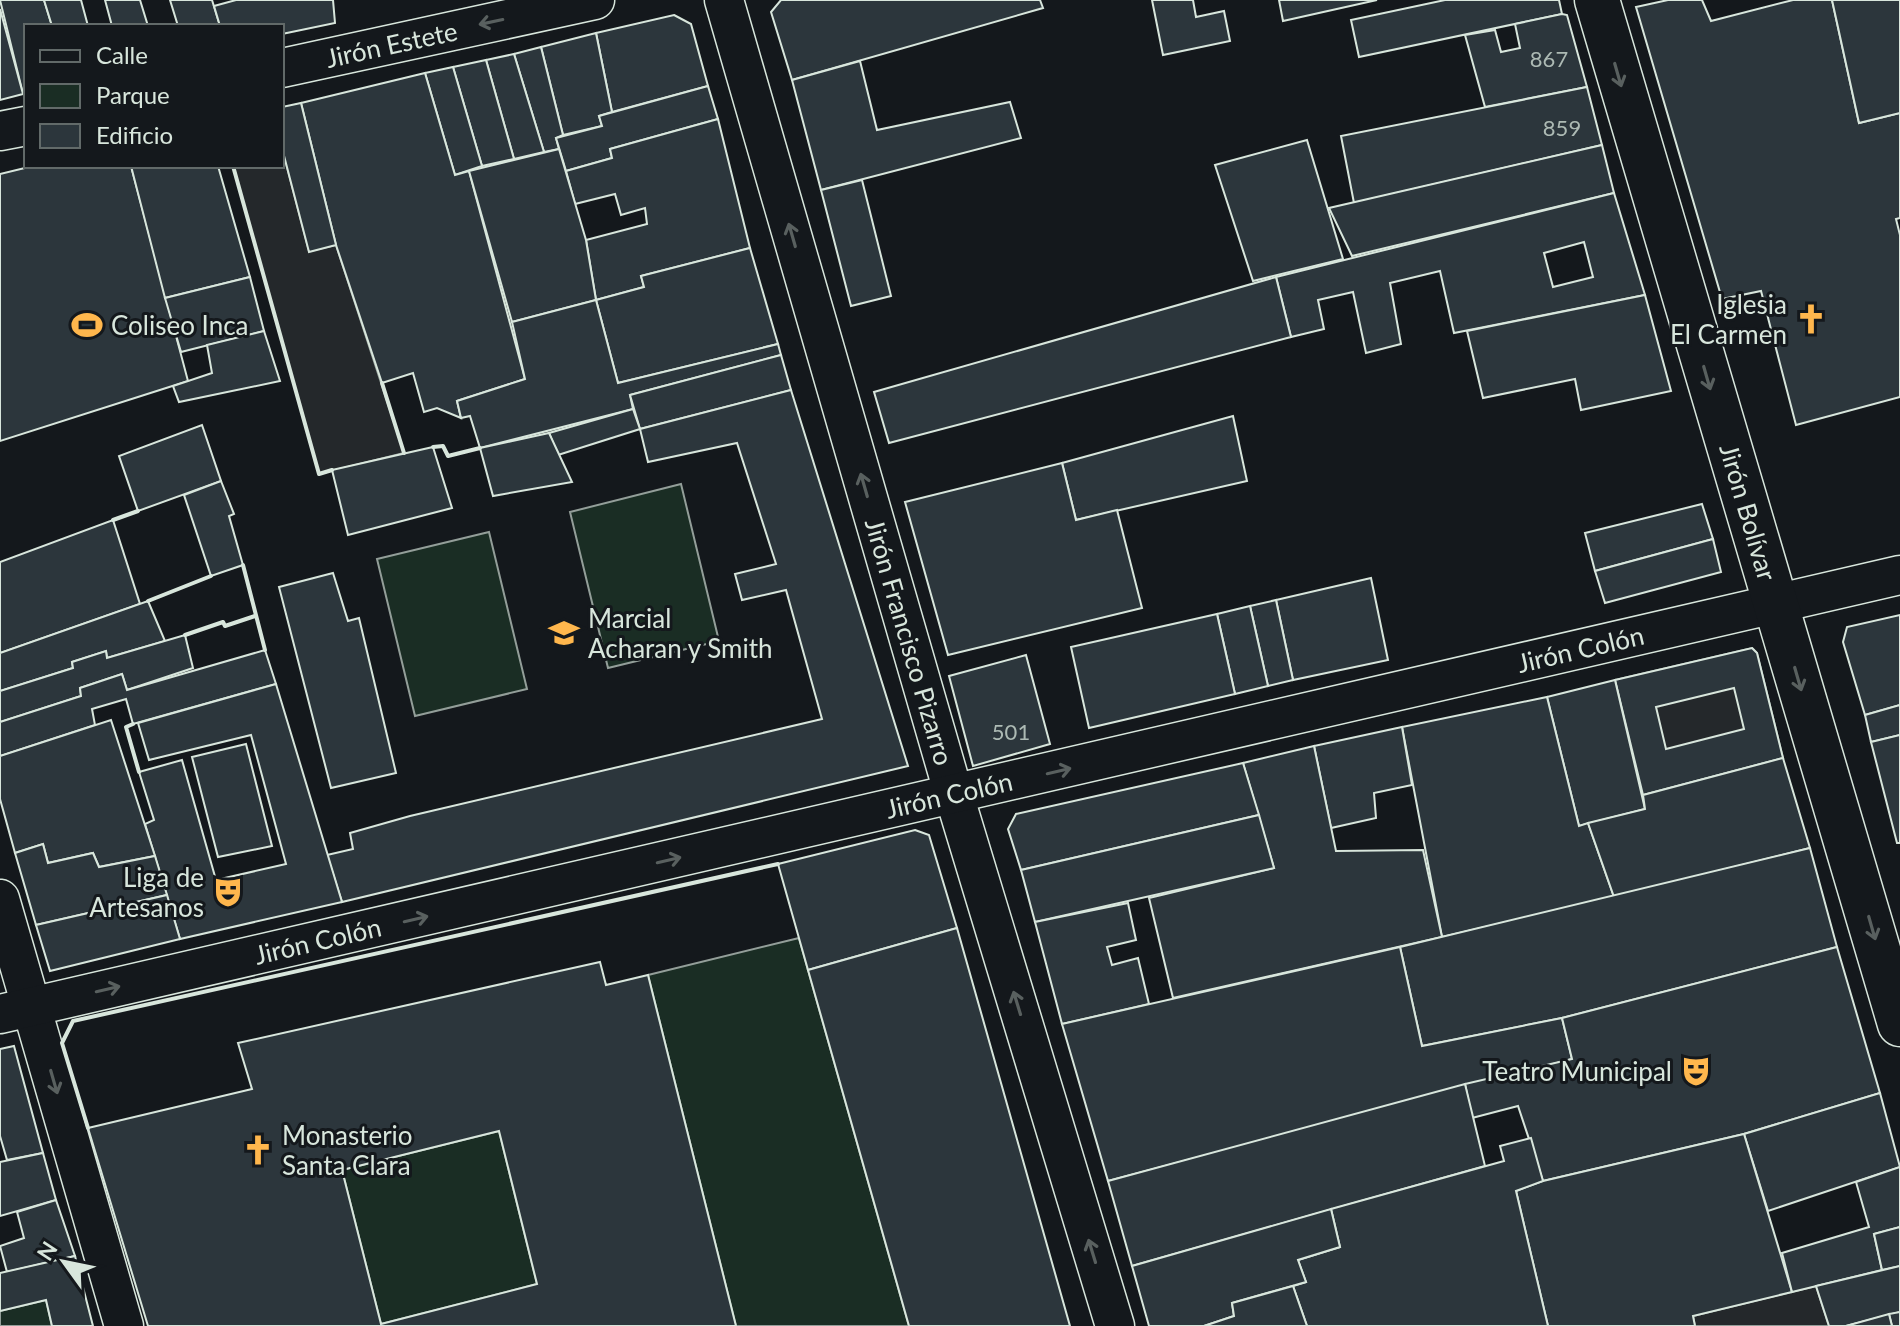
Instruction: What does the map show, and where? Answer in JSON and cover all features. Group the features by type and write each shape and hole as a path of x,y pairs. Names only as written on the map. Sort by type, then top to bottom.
{"street":[{"name":"Jirón Estete","path":"284,68 595,0"},
{"name":"Jirón Francisco Pizarro","path":"724,0 954,795 1115,1326"},
{"name":"Jirón Bolívar","path":"1597,0 1773,605 1900,1024"},
{"path":"0,131 24,126"},
{"name":"Jirón Colón","path":"16,1011 1900,575"},
{"path":"0,899 16,1011 124,1326"}],"green space":[{"path":"681,484 719,641 608,668 570,512"},
{"path":"489,532 527,689 415,716 377,559"},
{"path":"799,938 909,1326 736,1326 648,975"},
{"path":"499,1131 537,1284 381,1324 342,1170"},
{"path":"46,1300 52,1326 0,1326 0,1311"}],"shaded area":[{"path":"284,156 309,251 336,245 404,453 319,474 234,168 284,168"},
{"path":"1752,648 1757,653 1783,758 1643,795 1615,680"},
{"path":"1816,1286 1829,1326 1695,1326 1693,1316"}],"building":[{"path":"0,0 44,0 51,24 24,24 23,94"},
{"path":"44,0 81,0 87,24 51,24"},
{"path":"105,0 140,0 147,24 111,24"},
{"path":"170,0 212,0 219,24 177,24"},
{"path":"236,0 333,0 335,23 284,34 284,24 219,24 214,6"},
{"path":"781,0 1040,0 1043,8 792,80 771,12"},
{"path":"1152,0 1193,0 1196,17 1224,11 1230,41 1163,55"},
{"path":"1279,0 1377,0 1283,21"},
{"path":"1445,0 1559,0 1562,14 1359,57 1351,20"},
{"path":"1668,0 1702,0 1711,21 1793,0 1832,0 1859,123 1900,113 1900,218 1896,219 1900,235 1900,397 1796,425 1761,291 1722,299 1636,7"},
{"path":"1832,0 1900,0 1900,113 1859,123"},
{"path":"0,9 23,94 0,100"},
{"path":"674,15 691,24 708,86 612,112 596,33"},
{"path":"1567,15 1587,87 1485,107 1465,35 1495,30 1501,52 1520,48 1515,24"},
{"path":"596,33 612,112 599,116 602,126 563,135 541,47"},
{"path":"541,47 563,135 556,138 559,149 544,152 514,54"},
{"path":"514,54 544,152 514,159 486,60"},
{"path":"486,60 514,159 482,166 453,67"},
{"path":"860,61 877,130 1010,102 1021,138 821,190 792,80"},
{"path":"453,67 482,166 455,175 425,73"},
{"path":"425,73 455,175 469,171 525,379 457,401 461,418 437,408 424,412 413,373 382,383 336,245 301,103"},
{"path":"708,86 718,119 610,149 612,158 566,171 556,138 602,126 599,116"},
{"path":"1587,87 1602,145 1354,203 1341,136"},
{"path":"301,103 336,245 309,252 284,156 284,107"},
{"path":"718,119 750,248 641,276 644,287 596,300 586,240 647,224 645,208 621,215 615,194 575,204 566,171 612,158 610,149"},
{"path":"1307,140 1343,259 1253,281 1215,165"},
{"path":"1602,145 1614,193 1352,256 1329,208"},
{"path":"559,149 586,240 596,300 512,322 469,171"},
{"name":"Coliseo Inca","path":"25,168 132,168 188,381 0,441 0,174"},
{"path":"132,168 219,168 250,277 165,298"},
{"path":"862,180 891,296 851,306 821,190"},
{"path":"1614,193 1645,295 1454,333 1440,271 1390,283 1401,344 1366,353 1353,292 1318,300 1324,329 1291,337 1276,277","holes":["1584,242 1593,277 1553,287 1544,253"]},
{"path":"750,248 778,344 618,383 596,300 644,287 641,276"},
{"path":"250,277 264,331 181,352 165,298"},
{"path":"1276,277 1291,337 889,443 874,392"},
{"path":"1645,295 1671,391 1581,410 1575,379 1483,398 1467,331"},
{"path":"596,300 618,383 778,344 781,355 630,395 633,409 480,448 470,416 461,418 457,401 525,379 512,322"},
{"path":"264,331 280,381 179,402 173,386 212,373 207,345"},
{"path":"781,355 791,390 640,429 630,395"},
{"path":"791,390 908,766 342,902 327,855 353,849 350,833 410,816 822,719 786,590 742,600 735,574 776,564 737,443 648,462 640,429"},
{"path":"633,409 640,429 558,455 549,433"},
{"path":"1233,416 1247,481 1076,520 1062,463"},
{"path":"202,425 221,481 138,511 119,456"},
{"path":"549,433 572,482 493,496 480,448"},
{"path":"433,447 452,508 348,535 332,470"},
{"path":"1062,463 1076,520 1117,510 1142,608 948,655 905,502"},
{"path":"221,481 234,514 229,516 243,565 211,576 184,495"},
{"path":"1702,504 1713,539 1595,571 1585,533"},
{"path":"113,520 140,604 0,653 0,562"},
{"path":"1713,539 1721,572 1605,603 1595,571"},
{"path":"333,573 348,621 359,618 396,773 331,788 279,587"},
{"path":"1371,578 1388,660 1293,680 1276,600"},
{"path":"1276,600 1293,680 1268,686 1250,606"},
{"path":"148,601 165,641 107,658 106,651 72,662 73,668 0,691 0,653"},
{"path":"1250,606 1268,686 1235,694 1217,614"},
{"path":"1217,614 1235,694 1089,728 1071,647"},
{"path":"1900,615 1900,705 1865,715 1843,642 1847,627"},
{"path":"185,635 193,668 127,690 122,674 80,688 81,696 0,722 0,691 73,668 72,662 106,651 107,658"},
{"path":"1752,648 1757,653 1783,758 1643,795 1615,680","holes":["1734,688 1744,729 1666,749 1656,707"]},
{"path":"265,650 276,684 133,724 126,699 92,709 95,725 0,756 0,722 81,696 80,688 122,674 127,690"},
{"path":"1026,655 1050,744 973,766 949,676"},
{"path":"1615,680 1645,809 1579,826 1547,697"},
{"path":"276,684 342,902 180,939 145,824 154,820 139,772 182,760 216,880 286,864 251,735 149,760 138,723"},
{"path":"1547,697 1579,826 1588,823 1614,897 1442,937 1402,727"},
{"path":"1900,705 1900,735 1871,742 1865,715"},
{"path":"111,720 155,856 99,867 93,853 48,863 43,844 15,853 0,799 0,756"},
{"path":"1402,727 1412,785 1374,793 1376,818 1331,828 1314,746"},
{"path":"1900,735 1900,843 1897,843 1871,742"},
{"path":"246,744 272,846 218,857 192,757"},
{"path":"1314,746 1336,851 1423,850 1442,937 1173,998 1149,898 1274,868 1243,763"},
{"path":"1783,758 1810,848 1614,897 1588,823 1645,809 1643,795"},
{"path":"1243,763 1259,815 1021,870 1008,829 1016,814"},
{"path":"1259,815 1274,868 1035,922 1021,870"},
{"path":"915,830 929,835 957,928 808,970 778,864"},
{"path":"43,844 48,863 93,853 99,867 155,856 167,895 36,925 15,853"},
{"path":"1810,848 1837,947 1562,1018 1422,1046 1400,947"},
{"path":"167,895 180,939 50,971 36,925"},
{"path":"1128,903 1136,940 1107,947 1112,965 1138,958 1149,1004 1062,1024 1035,922"},
{"path":"957,928 1070,1326 909,1326 808,970"},
{"path":"1400,947 1422,1046 1562,1018 1572,1059 1108,1181 1062,1024"},
{"name":"Teatro Municipal","path":"1837,947 1880,1093 1744,1134 1543,1181 1518,1106 1472,1118 1465,1084 1572,1059 1562,1018"},
{"name":"Monasterio Santa Clara","path":"600,962 606,985 648,975 736,1326 148,1326 88,1128 252,1089 238,1043","holes":["499,1131 537,1284 381,1324 342,1170"]},
{"path":"14,1046 43,1153 7,1160 0,1136 0,1049"},
{"path":"1465,1084 1485,1166 1132,1266 1108,1181"},
{"path":"1880,1093 1900,1167 1768,1211 1744,1134"},
{"path":"1744,1134 1792,1292 1693,1316 1695,1326 1548,1326 1516,1191 1543,1181"},
{"path":"1531,1138 1543,1181 1516,1191 1548,1326 1307,1326 1293,1286 1306,1282 1298,1260 1340,1247 1331,1209 1504,1161 1500,1146"},
{"path":"43,1153 56,1200 0,1216 0,1162"},
{"path":"1900,1167 1900,1227 1874,1234 1882,1270 1792,1292 1782,1253 1869,1227 1856,1182"},
{"path":"56,1200 75,1256 7,1272 0,1246 24,1238 17,1212"},
{"path":"1331,1209 1340,1247 1298,1260 1306,1282 1232,1303 1234,1316 1204,1326 1149,1326 1132,1266"},
{"path":"1900,1227 1900,1266 1882,1270 1874,1234"},
{"path":"75,1256 93,1326 52,1326 46,1300 0,1311 0,1273"},
{"path":"1900,1266 1900,1312 1846,1326 1829,1326 1816,1286"},
{"path":"1293,1286 1307,1326 1204,1326 1234,1316 1232,1303"},
{"path":"1900,1312 1900,1326 1892,1326 1889,1314"},
{"path":"1889,1314 1892,1326 1846,1326"}],"wall":[{"path":"234,168 319,474 332,470"},
{"path":"382,383 404,453"},
{"path":"433,447 443,446 448,456 480,448"},
{"path":"113,520 138,511"},
{"path":"243,565 265,650"},
{"path":"148,601 211,576"},
{"path":"185,635 223,622 225,626 255,616"},
{"path":"133,724 126,727 139,772"},
{"path":"88,1128 62,1043 73,1021 778,864"}],"place":[{"name":"Iglesia El Carmen","path":"1811,319"},
{"name":"Coliseo Inca","path":"87,325"},
{"name":"Marcial Acharan y Smith","path":"564,633"},
{"name":"Liga de Artesanos","path":"228,892"},
{"name":"Teatro Municipal","path":"1696,1071"},
{"name":"Monasterio Santa Clara","path":"258,1150"}]}
